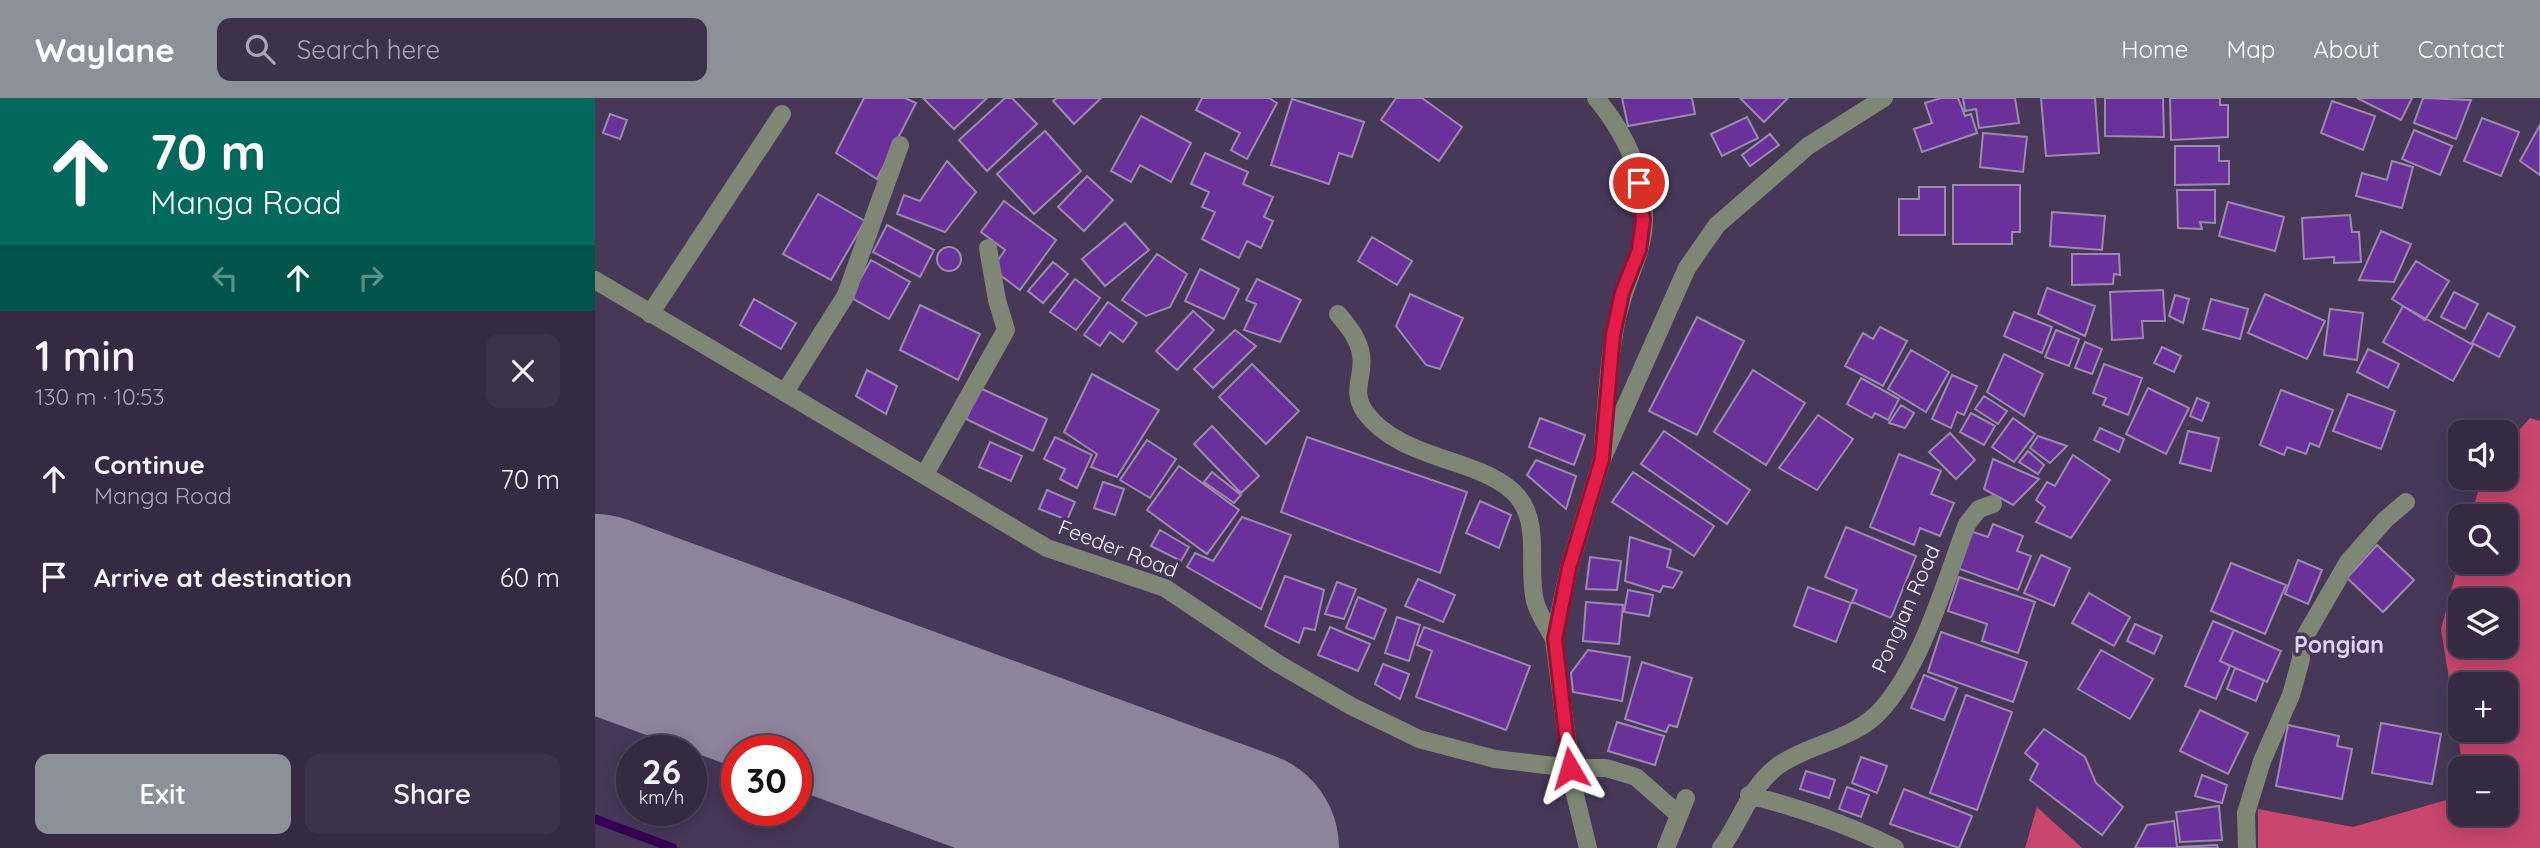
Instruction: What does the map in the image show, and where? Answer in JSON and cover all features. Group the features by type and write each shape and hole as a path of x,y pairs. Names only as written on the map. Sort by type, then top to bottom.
{"street":[{"path":"1596,98 1637,164 1643,220 1639,250 1622,293 1613,335 1602,459"},
{"path":"1588,848 1570,768 1555,639 1569,568 1602,459 1687,268 1717,225 1808,146 1884,98"},
{"path":"650,314 782,114"},
{"path":"785,392 846,295 900,145"},
{"path":"925,474 1006,330 997,300 988,248"},
{"name":"Feeder Road","path":"595,280 1047,548 1165,588 1277,663 1351,706 1419,739 1495,759 1570,768 1606,768 1636,777 1679,815"},
{"path":"1338,314 1353,332 1362,357 1356,386 1364,411 1387,434 1422,452 1491,478 1518,496 1530,521 1535,602 1555,639"},
{"path":"2247,848 2246,813 2262,761 2291,695 2301,659 2301,643 2348,562 2385,520 2406,502"},
{"name":"Pongian Road","path":"1721,848 1749,795 1779,765 1843,737 1881,711 1907,672 1967,524 1979,509 1993,504"},
{"path":"1749,795 1800,808 1852,827 1895,848"},
{"path":"1666,848 1686,798"}],"shaded area":[{"path":"2530,418 2540,421 2540,848 2258,848 2258,809 2353,827 2448,799 2448,826 2518,826 2518,756 2461,756 2459,742 2518,742 2518,672 2448,673 2441,629 2448,602 2448,658 2518,658 2518,588 2452,588 2456,574 2518,574 2518,504 2474,504 2479,490 2518,490 2518,432"},
{"path":"2037,807 2082,848 2025,848"}],"building":[{"path":"864,98 905,98 916,103 877,179 836,153"},
{"path":"923,98 987,98 954,129"},
{"path":"1005,98 1012,98 1037,124 987,171 959,140"},
{"path":"1057,98 1101,98 1074,124 1053,101"},
{"path":"1202,98 1269,98 1277,103 1247,159 1231,150 1240,133 1196,110"},
{"path":"1396,98 1422,98 1462,127 1439,161 1381,120"},
{"path":"1622,98 1692,98 1695,114 1628,126"},
{"path":"1740,98 1788,98 1764,122"},
{"path":"1941,98 1958,98 1965,116 1971,114 1977,133 1922,152 1914,129 1932,123 1925,103"},
{"path":"1963,98 2015,98 2019,123 1979,128 1976,109 1965,111"},
{"path":"2041,98 2095,98 2099,153 2046,156"},
{"path":"2105,98 2163,98 2164,137 2105,136"},
{"path":"2170,98 2220,98 2220,105 2228,105 2228,137 2171,140"},
{"path":"2357,98 2412,98 2401,120"},
{"path":"2423,98 2471,100 2456,139 2414,123"},
{"path":"1292,99 1364,122 1352,157 1339,153 1329,184 1271,165"},
{"path":"2332,101 2375,116 2363,150 2321,133"},
{"path":"610,114 627,120 620,139 603,133"},
{"path":"1141,116 1191,143 1171,182 1140,165 1131,182 1111,171"},
{"path":"1747,117 1758,138 1722,156 1711,134"},
{"path":"2482,118 2519,132 2501,176 2464,161"},
{"path":"2540,125 2540,175 2520,161"},
{"path":"2414,130 2452,146 2440,175 2402,159"},
{"path":"1045,131 1081,171 1034,214 997,174"},
{"path":"1983,133 2027,137 2023,172 1980,167"},
{"path":"1770,134 1779,145 1750,166 1742,155"},
{"path":"2175,146 2219,146 2219,161 2229,161 2229,184 2175,185"},
{"path":"1205,153 1248,172 1243,184 1273,197 1264,217 1273,221 1261,248 1247,241 1239,258 1202,239 1215,212 1202,207 1209,192 1191,184"},
{"path":"947,161 976,192 945,232 897,214 904,195 920,201"},
{"path":"2392,161 2413,167 2402,208 2356,196 2362,173 2387,180"},
{"path":"1087,176 1113,200 1084,231 1058,207"},
{"path":"1953,185 2020,185 2020,232 2012,232 2012,244 1953,244"},
{"path":"1919,187 1945,187 1945,235 1899,235 1899,199 1919,199"},
{"path":"2177,190 2215,190 2215,223 2200,222 2202,229 2178,228"},
{"path":"818,194 865,221 831,280 783,254"},
{"path":"1004,201 1056,240 1020,290 992,269 1005,250 981,232"},
{"path":"2228,202 2284,217 2275,251 2219,236"},
{"path":"2052,212 2105,216 2102,250 2050,246"},
{"path":"2350,215 2352,232 2359,232 2361,262 2334,263 2334,257 2304,259 2302,218"},
{"path":"1125,223 1149,250 1105,286 1082,259"},
{"path":"887,225 934,250 920,277 873,252"},
{"path":"2381,231 2411,244 2394,282 2359,280"},
{"path":"1372,237 1412,261 1397,285 1358,261"},
{"path":"949,247 957,251 961,259 957,267 949,271 941,267 937,259 941,251"},
{"path":"1157,254 1187,274 1170,307 1146,316 1122,300"},
{"path":"2072,254 2119,254 2120,275 2114,274 2113,284 2072,285"},
{"path":"871,260 910,282 889,319 850,297"},
{"path":"2416,261 2449,281 2425,320 2392,299"},
{"path":"1053,262 1068,274 1043,303 1028,291"},
{"path":"1200,269 1239,289 1224,319 1185,301"},
{"path":"1075,279 1100,298 1076,330 1050,312"},
{"path":"1257,279 1301,300 1280,342 1244,330 1256,304 1246,300"},
{"path":"2047,288 2095,306 2085,336 2038,314"},
{"path":"2163,290 2165,321 2142,321 2143,338 2112,340 2110,292"},
{"path":"2454,292 2478,304 2465,329 2441,317"},
{"path":"1410,294 1463,318 1440,369 1426,365 1396,326"},
{"path":"2265,294 2325,321 2307,359 2248,333"},
{"path":"2175,295 2189,299 2183,323 2169,316"},
{"path":"754,299 796,323 781,349 740,325"},
{"path":"2211,299 2248,309 2240,339 2203,329"},
{"path":"1108,302 1137,323 1123,342 1110,332 1100,346 1084,335"},
{"path":"920,305 980,334 958,380 900,350"},
{"path":"2403,306 2473,345 2453,381 2383,342"},
{"path":"2330,309 2363,313 2357,360 2324,355"},
{"path":"1193,311 1214,330 1177,370 1156,351"},
{"path":"2014,312 2052,327 2042,353 2004,336"},
{"path":"2488,313 2515,327 2499,357 2472,343"},
{"path":"1697,317 1744,341 1697,435 1649,411"},
{"path":"1880,327 1907,341 1883,386 1845,366 1863,333 1873,339"},
{"path":"1235,330 1256,346 1213,388 1194,369"},
{"path":"2056,330 2079,339 2069,366 2045,357"},
{"path":"2085,342 2102,349 2092,374 2075,368"},
{"path":"2162,347 2181,356 2174,372 2154,363"},
{"path":"2368,349 2399,364 2388,388 2357,372"},
{"path":"1911,350 1949,372 1926,412 1888,389"},
{"path":"2004,354 2043,374 2024,416 1987,392"},
{"path":"1252,364 1299,411 1266,444 1219,397"},
{"path":"2104,364 2142,378 2128,415 2103,405 2106,398 2093,393"},
{"path":"867,370 897,386 886,414 856,396"},
{"path":"1753,370 1805,403 1766,465 1714,432"},
{"path":"1092,374 1159,410 1117,477 1091,467 1097,454 1064,432"},
{"path":"1952,375 1977,386 1964,415 1957,412 1951,428 1932,419"},
{"path":"1861,378 1899,399 1888,420 1875,413 1872,418 1847,404"},
{"path":"980,388 1047,419 1033,451 966,419"},
{"path":"2148,388 2189,408 2166,454 2126,434"},
{"path":"2281,390 2333,410 2319,447 2310,443 2306,454 2287,447 2284,455 2260,445"},
{"path":"2348,394 2395,411 2381,449 2333,431"},
{"path":"1984,396 2007,411 1998,424 1975,409"},
{"path":"2197,398 2209,403 2202,421 2190,416"},
{"path":"1901,405 1914,413 1905,428 1889,423"},
{"path":"1971,413 1995,426 1984,445 1960,432"},
{"path":"1818,415 1853,439 1817,490 1779,468"},
{"path":"1540,418 1585,435 1574,465 1529,447"},
{"path":"2013,418 2035,434 2014,462 1992,447"},
{"path":"1212,426 1259,476 1241,493 1194,444"},
{"path":"2100,428 2124,439 2119,452 2094,440"},
{"path":"1664,431 1750,490 1727,524 1641,464"},
{"path":"2188,431 2219,438 2211,471 2180,463"},
{"path":"1950,433 1975,460 1956,479 1929,452"},
{"path":"2038,436 2067,446 2050,463 2030,448"},
{"path":"1055,437 1092,455 1077,488 1060,479 1065,469 1044,459"},
{"path":"1307,437 1467,492 1440,573 1281,512"},
{"path":"1147,440 1176,459 1150,498 1120,480"},
{"path":"990,442 1022,456 1011,481 979,467"},
{"path":"2028,451 2044,465 2038,474 2019,462"},
{"path":"1899,454 1941,471 1931,494 1954,503 1940,536 1920,528 1914,545 1870,527"},
{"path":"2073,455 2110,480 2071,538 2036,522 2045,507 2036,500 2047,482 2055,486"},
{"path":"1993,459 2039,479 2013,505 1984,489"},
{"path":"1536,460 1576,476 1566,509 1527,475"},
{"path":"1179,466 1239,510 1207,554 1147,510"},
{"path":"1212,472 1241,495 1234,503 1204,482"},
{"path":"1633,472 1714,526 1694,556 1612,502"},
{"path":"1103,482 1124,489 1115,515 1094,508"},
{"path":"1047,490 1075,502 1067,520 1039,509"},
{"path":"1480,501 1511,515 1499,548 1466,533"},
{"path":"1242,517 1291,535 1261,609 1187,567 1195,553 1213,561"},
{"path":"1993,524 2023,536 2017,551 2031,556 2018,590 1957,568 1970,531 1988,537"},
{"path":"1846,527 1916,556 1891,618 1852,602 1857,590 1825,577"},
{"path":"1160,530 1189,547 1181,561 1151,546"},
{"path":"1630,537 1671,550 1667,567 1682,572 1673,588 1663,586 1660,592 1625,581"},
{"path":"2377,545 2414,580 2383,612 2347,578"},
{"path":"2041,555 2070,568 2054,606 2024,593"},
{"path":"1590,557 1621,561 1617,590 1586,589"},
{"path":"2298,560 2322,570 2308,604 2285,594"},
{"path":"2231,563 2286,585 2265,634 2211,611"},
{"path":"1285,576 1324,590 1315,630 1304,628 1299,643 1265,626"},
{"path":"1959,577 2035,602 2018,653 1982,641 1987,624 1948,611"},
{"path":"1418,579 1455,595 1443,622 1405,606"},
{"path":"1337,582 1356,589 1344,619 1325,614"},
{"path":"1808,587 1851,603 1836,642 1794,626"},
{"path":"1628,590 1653,595 1649,616 1624,612"},
{"path":"2089,593 2130,617 2114,646 2072,623"},
{"path":"1358,597 1386,609 1374,639 1346,628"},
{"path":"1586,602 1623,605 1619,644 1583,641"},
{"path":"1397,617 1420,625 1409,661 1385,653"},
{"path":"2213,621 2234,630 2220,661 2230,666 2216,699 2185,686"},
{"path":"2135,624 2162,636 2154,654 2127,641"},
{"path":"1330,627 1370,644 1358,671 1318,655"},
{"path":"1424,627 1530,666 1506,730 1416,697 1432,651 1417,645"},
{"path":"2234,630 2281,651 2267,682 2220,661"},
{"path":"1941,632 2027,662 2013,702 1928,672"},
{"path":"1588,650 1630,657 1622,701 1573,692 1571,673"},
{"path":"2101,650 2153,679 2130,719 2078,689"},
{"path":"1642,662 1692,678 1677,727 1669,725 1666,732 1625,719"},
{"path":"1383,664 1409,674 1400,699 1375,684"},
{"path":"2235,668 2264,680 2256,701 2227,689"},
{"path":"1924,675 1957,688 1944,720 1911,708"},
{"path":"1966,695 2012,712 1977,810 1930,793"},
{"path":"2200,710 2248,733 2228,774 2180,751"},
{"path":"1617,722 1664,736 1655,765 1608,751"},
{"path":"2381,723 2441,734 2432,784 2372,773"},
{"path":"2288,725 2339,736 2337,746 2352,749 2342,799 2276,786"},
{"path":"2044,729 2085,757 2096,783 2123,807 2102,835 2030,780 2038,764 2025,753"},
{"path":"1861,757 1887,766 1877,793 1852,783"},
{"path":"1806,771 1835,780 1829,798 1800,789"},
{"path":"2202,775 2227,785 2222,803 2195,796"},
{"path":"1847,787 1869,795 1861,817 1839,809"},
{"path":"1904,789 1972,816 1959,848 1890,824"},
{"path":"2219,806 2222,840 2180,842 2176,812"},
{"path":"2174,821 2177,847 2217,845 2218,848 2135,848 2147,825"}],"waterway":[{"path":"595,819 673,848"}],"runway":[{"path":"595,612 1241,848"}],"district":[{"name":"Pongian","path":"2339,645"}],"route":[{"path":"1570,768 1555,639 1569,568 1602,459 1613,335 1622,293 1639,250 1643,220 1639,183"}]}
